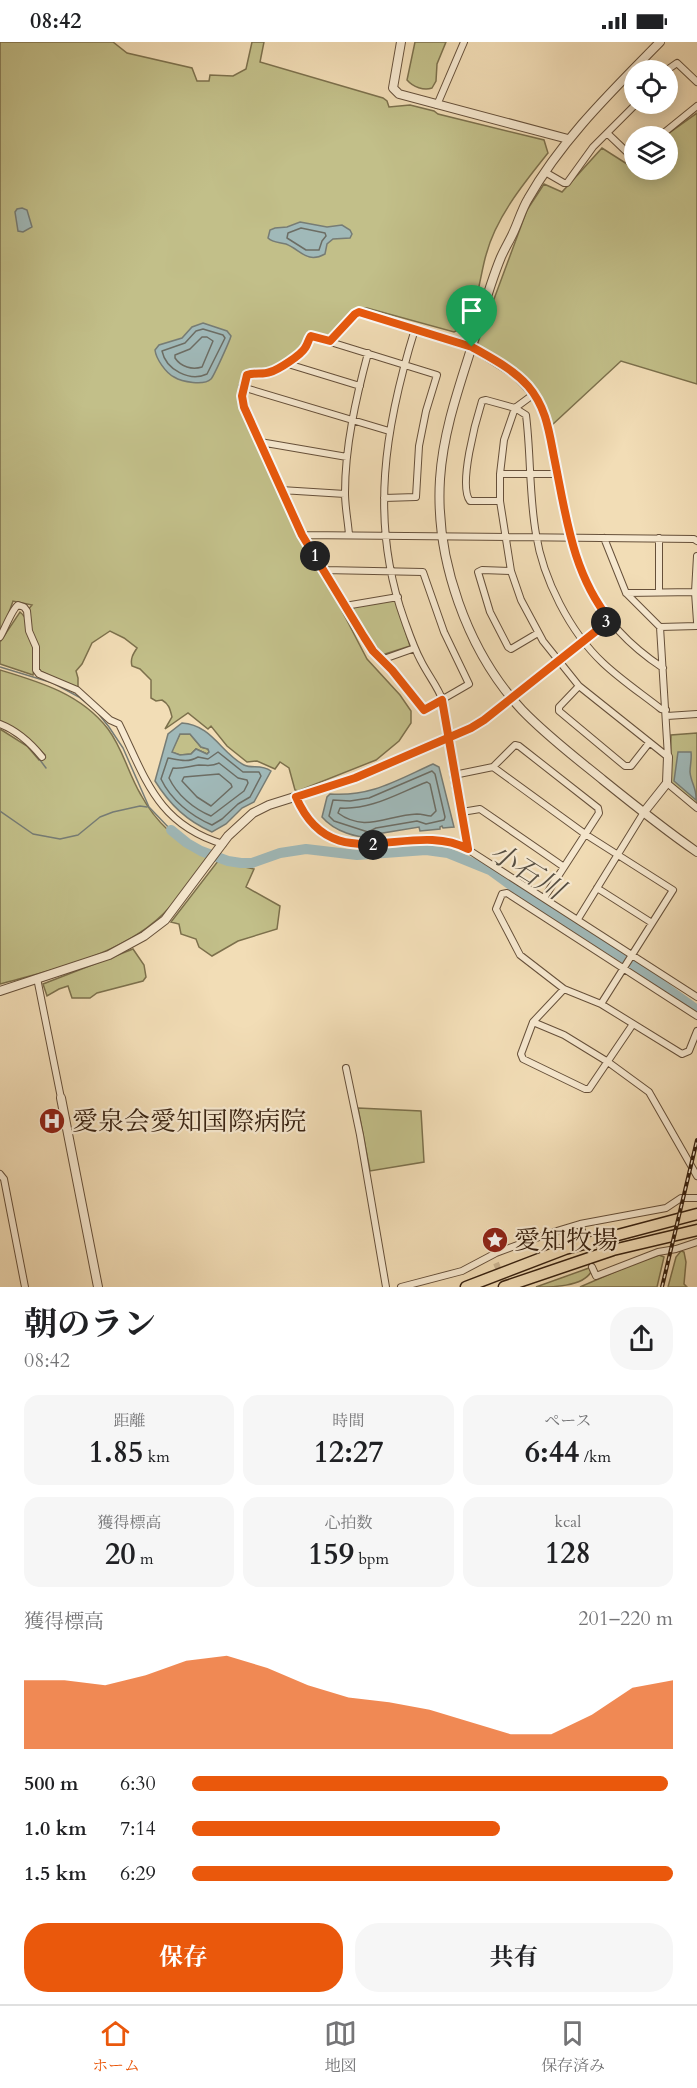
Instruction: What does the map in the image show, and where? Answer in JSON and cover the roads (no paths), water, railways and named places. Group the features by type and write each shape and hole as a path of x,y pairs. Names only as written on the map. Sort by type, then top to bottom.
{"highway":[{"path":"466,1287 565,1249 697,1214"},
{"path":"504,1287 568,1264 658,1238 697,1230"},
{"path":"519,1287 568,1264"}],"street":[{"path":"401,42 393,88 399,94 568,139"},
{"path":"437,105 464,42"},
{"path":"660,42 568,139 526,202 501,258 449,423 444,450 440,505 447,566 464,619 482,653 512,698 545,732 697,852"},
{"path":"678,64 697,82"},
{"path":"672,126 697,106"},
{"path":"545,172 567,183 593,147 626,114"},
{"path":"607,133 624,149"},
{"path":"330,341 359,312 472,347 515,374 534,394 545,413 576,559 583,577 596,602 627,640 663,668"},
{"path":"415,329 404,363 389,431 384,469 386,535 390,570 415,648 442,700 468,849"},
{"path":"288,364 304,350 311,336 437,375 426,411 419,446 416,497 384,498"},
{"path":"349,535 345,494 347,457 368,352"},
{"path":"324,570 420,570 425,574 444,632 469,681 467,686 424,710 392,670 381,660 364,637 302,535 244,407 243,387 247,375 253,372 270,372 281,365 288,364 360,386"},
{"path":"243,387 389,431"},
{"path":"534,394 514,408 504,440 500,474 500,501 511,571 521,600 538,633 579,686 668,757"},
{"path":"500,501 470,501 466,496 473,429 484,400 514,408 526,415 536,538 550,585 569,621 605,665 661,710 667,713 697,714"},
{"path":"260,442 347,457"},
{"path":"500,474 558,474"},
{"path":"281,490 345,494"},
{"path":"302,535 694,538 697,541"},
{"path":"578,919 644,812 667,783 667,713 660,627 626,592 604,538"},
{"path":"659,538 659,592"},
{"path":"660,627 697,624 695,592 697,556"},
{"path":"511,571 482,570 478,572 490,612 511,649 538,633"},
{"path":"626,592 695,592"},
{"path":"345,606 398,597"},
{"path":"0,637 9,623 12,609 18,605 24,607 27,612 29,632 36,647 36,670 39,674 77,690 110,720 119,724 148,785 168,813 190,830 223,844"},
{"path":"0,991 109,955 144,936 165,920 223,844 243,820 253,813 269,805 355,778 484,720 610,620"},
{"path":"381,660 415,648"},
{"path":"579,686 559,707 559,711 625,766 631,766 649,743"},
{"path":"0,724 28,740 42,757"},
{"path":"454,775 493,767 515,746 519,746 598,808 599,813 543,898"},
{"path":"493,767 585,834 673,890 602,1004"},
{"path":"667,783 697,808"},
{"path":"296,797 318,830 335,839 369,845 434,840 447,841 468,849 578,919 631,957 697,997"},
{"path":"462,812 480,809 564,867"},
{"path":"597,888 652,923"},
{"path":"697,1016 624,967 503,892 496,909 518,953 564,989 602,1004 682,1054 688,1051 697,1031"},
{"path":"37,978 98,1287"},
{"path":"564,989 533,1022 520,1054 523,1059 587,1089 590,1088 633,1024"},
{"path":"533,1022 564,1035 608,1062 649,1092 697,1176"},
{"path":"346,1068 386,1287"},
{"path":"0,1174 4,1179 25,1287"},
{"path":"401,1287 462,1271 493,1255 550,1233 580,1224 666,1208 681,1198 697,1198"},
{"path":"580,1224 583,1234"},
{"path":"592,1267 596,1276 658,1252 697,1242"},
{"path":"493,1255 496,1263"}],"water":[{"path":"22,208 27,210 32,227 23,232 18,231 15,212"},
{"path":"300,222 327,227 342,225 352,234 350,238 333,239 327,244 325,254 313,258 286,244 274,242 268,238 270,230"},
{"path":"203,323 227,331 231,336 222,358 208,381 187,382 178,379 165,369 155,350 159,345 182,338 192,327"},
{"path":"182,723 192,725 209,734 244,765 271,771 254,802 242,808 226,824 212,832 187,817 173,805 155,781 168,734","holes":["180,734 190,734 201,747 208,749 207,754 196,749 191,754 180,755 172,752"]},
{"path":"678,752 691,752 690,772 696,800 674,781"},
{"path":"433,764 439,767 454,827 443,828 442,826 440,829 420,831 419,827 369,837 339,830 322,817 327,797 330,794 371,790"}],"waterway":[{"name":"小石川","path":"0,667 53,683 79,697 97,712 123,748 149,807 171,830"},
{"path":"34,752 46,768"},
{"path":"0,811 33,834 60,839 78,835 100,817 113,812 140,806 147,807"},
{"name":"小石川","path":"171,830 201,851 228,861 241,863 252,863 280,853 306,849 357,855 426,850 448,853 490,870 633,964 697,1010"}],"tunnel":[{"path":"496,1263 506,1287"}],"railway":[{"path":"662,1287 697,1140"}],"place":[{"name":"愛泉会愛知国際病院","path":"52,1121"},
{"name":"愛知牧場","path":"495,1240"}]}
